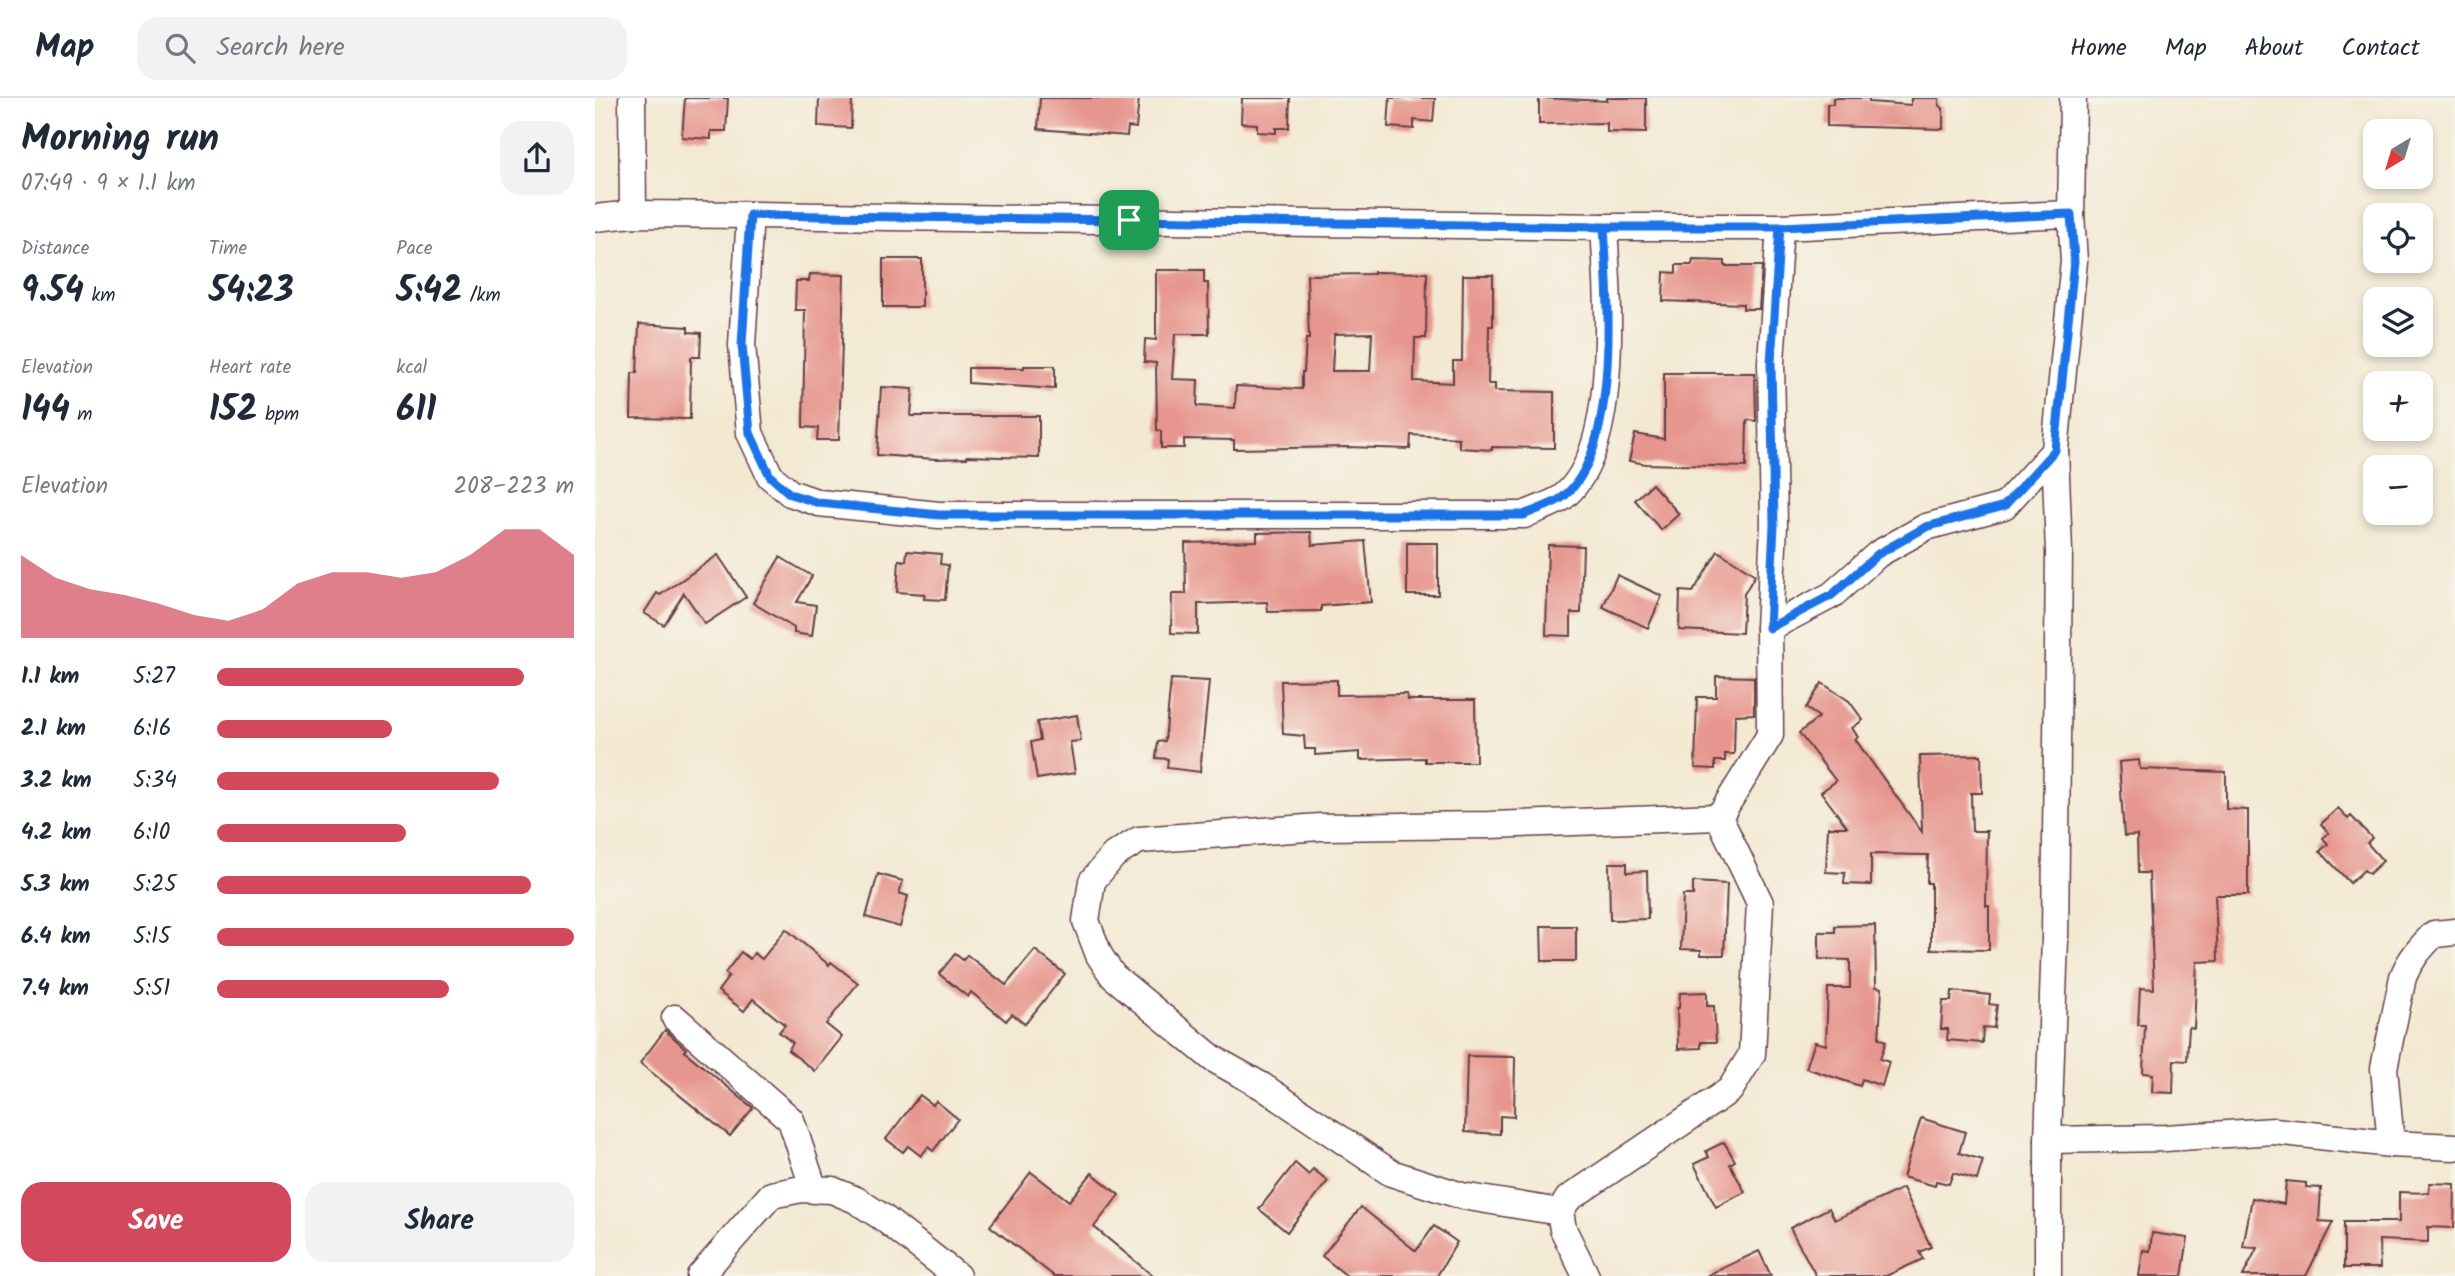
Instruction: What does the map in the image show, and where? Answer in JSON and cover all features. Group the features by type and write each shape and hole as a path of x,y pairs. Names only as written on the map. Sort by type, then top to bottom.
{"street":[{"path":"632,98 633,214"},
{"path":"2047,1276 2055,939 2059,552 2055,450 2074,261 2071,214 2073,98"},
{"path":"595,218 633,214 1780,227 2071,214"},
{"path":"750,215 742,345 750,433 770,476 790,494 819,503 939,515 1524,515 1563,497 1586,469 1601,414 1609,329 1604,227"},
{"path":"1719,817 1770,735 1769,628 1774,525 1771,362 1780,227"},
{"path":"1769,628 1832,595 1878,554 1926,527 2004,506 2055,450"},
{"path":"1586,1276 1563,1229 1560,1212 1568,1199 1730,1090 1752,1054 1760,903 1719,817"},
{"path":"1560,1212 1462,1196 1391,1173 1262,1086 1212,1058 1113,976 1099,955 1086,921 1092,881 1114,855 1139,839 1320,827 1490,825 1719,817"},
{"path":"2391,1144 2384,1068 2403,977 2407,965 2434,934 2455,932"},
{"path":"675,1018 791,1121 814,1190"},
{"path":"2049,1140 2165,1138 2274,1131 2391,1144 2455,1147"},
{"path":"700,1276 771,1195 801,1189 832,1190 856,1200 957,1276"}],"building":[{"path":"685,98 728,98 726,131 711,131 711,139 682,137"},
{"path":"819,98 852,98 851,128 818,126"},
{"path":"1040,98 1139,98 1136,128 1128,127 1127,136 1038,129"},
{"path":"1242,98 1290,98 1289,128 1276,128 1276,133 1257,132 1257,124 1241,123"},
{"path":"1390,98 1435,98 1433,122 1414,120 1414,129 1388,127"},
{"path":"1539,98 1607,101 1607,98 1646,98 1646,133 1607,132 1607,123 1539,124"},
{"path":"1833,98 1869,98 1869,102 1911,105 1911,98 1939,98 1939,106 1943,108 1943,129 1827,126 1827,104 1833,104"},
{"path":"883,259 922,259 922,307 883,307"},
{"path":"1693,260 1725,261 1725,266 1762,266 1759,309 1743,309 1743,304 1663,301 1664,272 1676,273 1676,265 1692,265"},
{"path":"1156,270 1204,270 1204,283 1208,283 1209,334 1175,334 1172,379 1198,380 1197,406 1235,408 1236,386 1302,389 1306,339 1309,339 1307,275 1427,273 1426,338 1415,338 1414,381 1453,383 1453,361 1462,361 1463,275 1493,275 1493,326 1489,326 1488,384 1495,384 1495,391 1554,392 1554,448 1459,448 1459,438 1411,435 1410,449 1234,449 1234,440 1184,439 1184,448 1161,448 1161,431 1157,430 1156,363 1144,362 1145,339 1156,340","holes":["1372,333 1370,371 1332,371 1334,334"]},
{"path":"810,274 844,275 839,440 817,440 818,428 803,427 805,310 795,310 796,281 809,281"},
{"path":"639,324 688,327 688,332 701,333 700,357 691,357 690,419 631,418 632,373 637,373"},
{"path":"1055,366 1055,389 968,383 968,368"},
{"path":"1664,373 1755,373 1756,421 1747,420 1746,467 1646,464 1629,461 1635,434 1664,439"},
{"path":"881,387 913,389 911,416 1039,416 1039,458 967,456 936,459 877,455"},
{"path":"1652,484 1679,514 1661,530 1635,500"},
{"path":"1311,532 1312,545 1365,541 1371,602 1321,606 1321,611 1268,612 1267,602 1198,604 1198,634 1171,633 1172,594 1186,594 1185,543 1257,541 1257,533"},
{"path":"1407,543 1438,543 1438,595 1407,595"},
{"path":"1548,545 1583,546 1581,613 1571,613 1571,636 1546,635"},
{"path":"907,551 941,554 940,564 948,565 945,600 924,599 925,594 897,592 899,560 906,561"},
{"path":"1718,551 1755,575 1744,594 1742,633 1679,630 1680,591 1693,592"},
{"path":"718,555 746,597 705,624 684,593 664,625 644,613 657,593 660,595"},
{"path":"780,557 812,576 797,602 816,605 812,636 794,633 794,628 753,603"},
{"path":"1617,575 1662,596 1648,628 1603,607"},
{"path":"1716,676 1754,677 1754,714 1735,715 1734,754 1725,754 1725,761 1715,761 1715,769 1695,768 1697,697 1716,697"},
{"path":"1171,679 1209,681 1200,772 1167,768 1168,759 1156,758 1158,742 1165,741"},
{"path":"1337,680 1337,695 1407,694 1408,700 1475,700 1476,762 1425,762 1425,758 1360,760 1360,752 1315,755 1315,749 1305,749 1304,736 1283,734 1281,681"},
{"path":"1822,683 1849,701 1863,720 1852,728 1858,737 1855,739 1922,832 1920,756 1981,755 1982,793 1971,793 1972,831 1987,831 1986,906 1989,906 1989,950 1931,949 1931,883 1927,883 1928,855 1871,854 1871,885 1844,884 1845,873 1826,872 1828,827 1847,827 1821,792 1836,781 1799,733 1819,717 1806,708"},
{"path":"1077,715 1081,741 1070,742 1075,773 1037,779 1031,742 1040,740 1037,722"},
{"path":"2139,760 2140,769 2226,772 2226,809 2248,810 2248,895 2215,895 2218,961 2197,962 2194,1028 2189,1027 2187,1061 2174,1060 2173,1093 2152,1092 2153,1074 2143,1073 2145,1025 2138,1025 2140,988 2154,989 2149,873 2138,873 2137,835 2124,836 2119,762"},
{"path":"2338,808 2348,819 2351,816 2372,838 2367,843 2383,861 2369,874 2364,870 2350,883 2320,851 2328,844 2323,838 2329,833 2321,824"},
{"path":"1609,863 1627,863 1627,872 1647,871 1648,919 1610,920"},
{"path":"878,874 903,881 899,893 908,896 900,927 866,917"},
{"path":"1693,882 1727,884 1724,955 1701,955 1701,950 1681,949 1683,895 1693,895"},
{"path":"1875,925 1876,987 1882,988 1879,1038 1886,1041 1880,1059 1889,1062 1882,1086 1862,1079 1860,1086 1806,1068 1815,1042 1826,1045 1828,988 1850,988 1850,960 1819,959 1819,932 1835,932 1835,926"},
{"path":"1541,926 1576,926 1576,961 1542,961"},
{"path":"786,929 829,965 831,962 858,983 826,1024 842,1037 815,1071 788,1050 793,1043 779,1032 785,1025 753,999 744,1011 718,991 729,976 725,973 741,952 750,959 754,953 762,959"},
{"path":"1035,950 1065,974 1025,1024 1012,1014 1006,1021 971,992 968,997 939,974 955,954 963,960 967,955 1006,985"},
{"path":"1952,991 1990,995 1989,1004 1997,1005 1994,1028 1983,1027 1982,1043 1947,1040 1948,1029 1941,1029 1943,1001 1951,1001"},
{"path":"1707,992 1707,1006 1714,1006 1716,1042 1701,1042 1701,1048 1678,1049 1677,1008 1680,993"},
{"path":"665,1030 686,1049 684,1051 753,1108 730,1136 640,1063"},
{"path":"1467,1056 1515,1057 1514,1117 1500,1116 1500,1134 1465,1132"},
{"path":"920,1095 933,1105 936,1101 958,1119 933,1151 928,1147 921,1156 908,1146 903,1152 886,1139"},
{"path":"1921,1118 1965,1132 1959,1153 1983,1160 1977,1180 1953,1173 1949,1184 1936,1181 1935,1186 1903,1177"},
{"path":"1724,1142 1735,1161 1730,1164 1745,1192 1716,1207 1694,1164 1709,1157 1706,1151"},
{"path":"1295,1163 1309,1175 1313,1169 1328,1181 1287,1232 1259,1209"},
{"path":"1031,1172 1069,1201 1092,1173 1119,1195 1094,1227 1153,1276 1054,1276 990,1226"},
{"path":"2286,1181 2321,1188 2319,1221 2333,1222 2306,1276 2243,1276 2257,1248 2243,1247 2252,1198 2284,1204"},
{"path":"2430,1183 2455,1184 2454,1228 2428,1227 2428,1242 2379,1240 2380,1268 2344,1268 2344,1222 2399,1222 2399,1192 2429,1193"},
{"path":"1903,1188 1931,1247 1919,1252 1923,1259 1886,1276 1816,1276 1790,1228 1829,1208 1835,1220"},
{"path":"1361,1207 1416,1251 1434,1226 1457,1242 1437,1276 1347,1276 1322,1256"},
{"path":"2152,1233 2188,1238 2182,1276 2139,1276 2143,1250 2150,1251"},
{"path":"1759,1251 1771,1276 1706,1276"}],"route":[{"path":"1129,220 750,215 742,345 750,433 770,476 790,494 819,503 939,515 1524,515 1563,497 1586,469 1601,414 1609,329 1604,227 1692,227 1780,227 1771,362 1774,525 1769,628 1832,595 1878,554 1926,527 2004,506 2055,450 2074,261 2071,214 1780,227 1129,220"}]}
